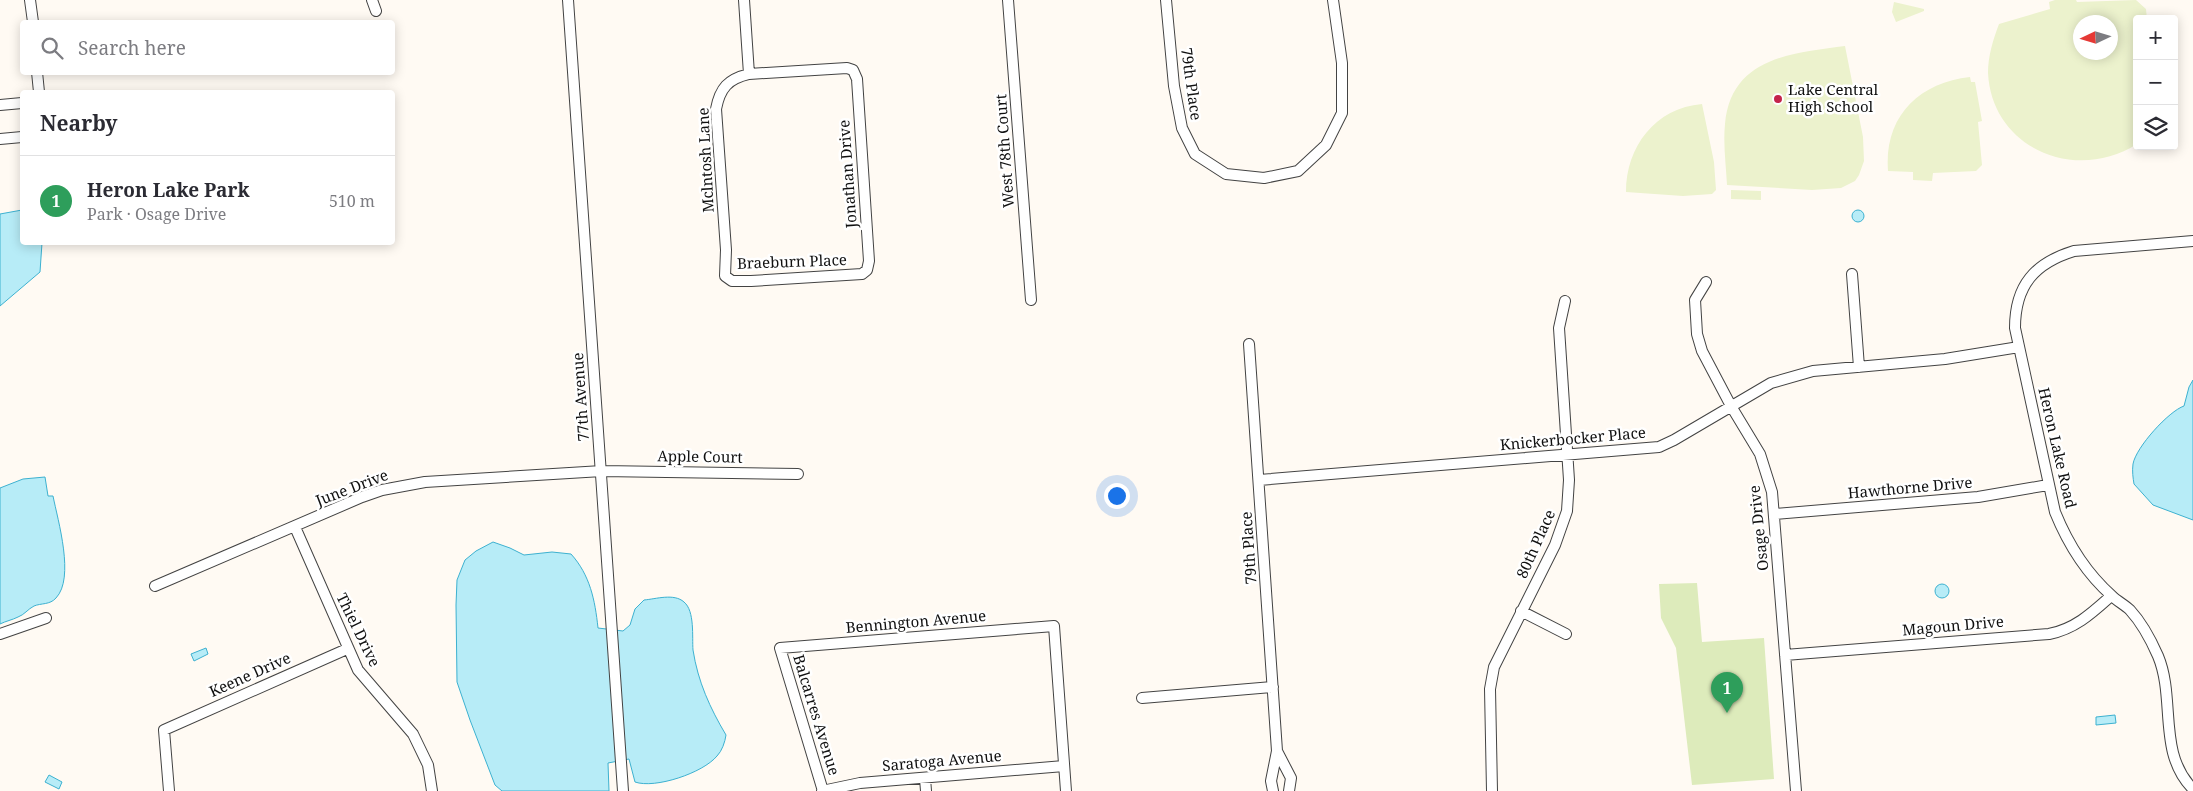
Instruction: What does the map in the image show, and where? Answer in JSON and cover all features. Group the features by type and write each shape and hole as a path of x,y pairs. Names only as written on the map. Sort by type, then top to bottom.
{"street":[{"path":"30,0 32,20"},
{"path":"372,0 376,11"},
{"name":"77th Avenue","path":"568,0 623,791"},
{"path":"744,0 749,74"},
{"name":"West 78th Court","path":"1008,0 1031,300"},
{"name":"79th Place","path":"1166,0 1175,94 1182,128 1195,154 1226,174 1264,178 1298,170 1326,145 1342,113 1342,63 1333,0"},
{"name":"Mclntosh Lane","path":"725,276 726,250 716,108 718,96 724,85 737,77 749,74 847,68 853,70"},
{"name":"Jonathan Drive","path":"853,70 857,79 870,261 868,270 862,274"},
{"path":"37,75 39,90"},
{"path":"0,105 20,103"},
{"path":"0,139 20,138"},
{"name":"Heron Lake Road","path":"2193,241 2074,251 2045,263 2026,282 2018,302 2016,328 2055,512 2071,547 2081,562 2111,596 2130,610 2159,657 2166,689 2172,752 2183,778 2193,789"},
{"name":"Braeburn Place","path":"725,276 732,281 751,281 862,274"},
{"path":"1852,274 1859,367"},
{"name":"Osage Drive","path":"1706,282 1695,300 1698,334 1709,367 1760,454 1767,471 1772,492 1796,791"},
{"name":"80th Place","path":"1492,791 1490,689 1494,667 1555,545 1567,511 1567,455 1559,328 1565,301"},
{"name":"79th Place","path":"1249,344 1277,751 1271,781 1273,791"},
{"name":"Knickerbocker Place","path":"1259,480 1659,447 1771,383 1792,376 1813,371 1968,357 2019,347"},
{"name":"Apple Court","path":"602,471 798,474"},
{"name":"June Drive","path":"155,586 362,497 404,485 425,482 602,471"},
{"name":"Hawthorne Drive","path":"1774,514 1978,497 2048,485"},
{"name":"Thiel Drive","path":"295,527 358,670 413,734 428,765 432,791"},
{"name":"Magoun Drive","path":"1784,655 2054,633 2069,628 2087,618 2111,596"},
{"path":"1521,611 1566,634"},
{"path":"0,634 46,618"},
{"name":"Bennington Avenue","path":"780,648 1054,626 1064,766"},
{"name":"Keene Drive","path":"168,791 164,730 348,648"},
{"name":"Balcarres Avenue","path":"780,648 823,791"},
{"path":"1142,698 1273,687"},
{"name":"79th Place","path":"1277,751 1291,778 1289,791"},
{"path":"1064,766 1066,791"},
{"name":"Saratoga Avenue","path":"823,791 860,783 1064,766"},
{"path":"925,778 926,791"}],"green space":[{"path":"2055,0 2076,0 2077,2 2136,0 2146,9 2147,15 2133,15 2133,146 2113,155 2089,160 2064,159 2041,152 2021,139 2004,122 1993,99 1988,73 1991,48 1999,24 2050,9 2049,2"},
{"path":"1894,2 1924,9 1924,11 1896,22 1892,12"},
{"path":"1845,46 1863,137 1864,161 1855,181 1841,188 1812,190 1727,185 1724,147 1725,124 1730,102 1739,85 1752,72 1768,62 1805,52"},
{"path":"1970,77 1971,82 1975,82 1982,121 1978,122 1982,165 1976,171 1933,173 1932,181 1913,180 1913,172 1888,171 1888,152 1892,134 1898,119 1908,106 1920,95 1935,87"},
{"path":"1702,104 1714,162 1716,190 1712,194 1683,196 1626,192 1627,175 1631,160 1646,133 1670,113 1685,107"},
{"path":"1731,190 1761,191 1761,200 1731,199"},
{"path":"1697,583 1702,642 1764,638 1774,779 1692,785 1676,648 1661,618 1659,584"}],"water":[{"path":"20,210 20,245 42,245 40,272 0,306 0,214"},
{"path":"1856,210 1860,210 1864,216 1860,222 1856,222 1852,218 1852,214"},
{"path":"2193,380 2193,520 2153,505 2134,484 2133,464 2146,439 2170,415 2184,406"},
{"path":"45,477 48,496 53,496 64,549 65,564 62,589 51,602 34,606 20,616 0,624 0,488 23,479"},
{"path":"493,542 524,555 552,552 571,554 587,579 598,628 623,631 630,625 635,609 644,600 670,597 684,602 690,611 693,650 701,684 726,735 723,746 717,756 690,774 666,781 644,784 635,782 629,759 608,763 609,791 502,791 495,785 457,682 456,605 457,580 465,560 476,551"},
{"path":"1942,584 1947,586 1949,591 1947,596 1942,598 1937,596 1935,591 1937,586"},
{"path":"206,648 208,654 194,661 191,654"},
{"path":"2115,715 2116,723 2096,725 2096,717"},
{"path":"49,775 62,782 59,789 45,782"}],"place":[{"name":"Lake Central High School","path":"1778,99"},
{"name":"Heron Lake Park","path":"1727,713"}]}
